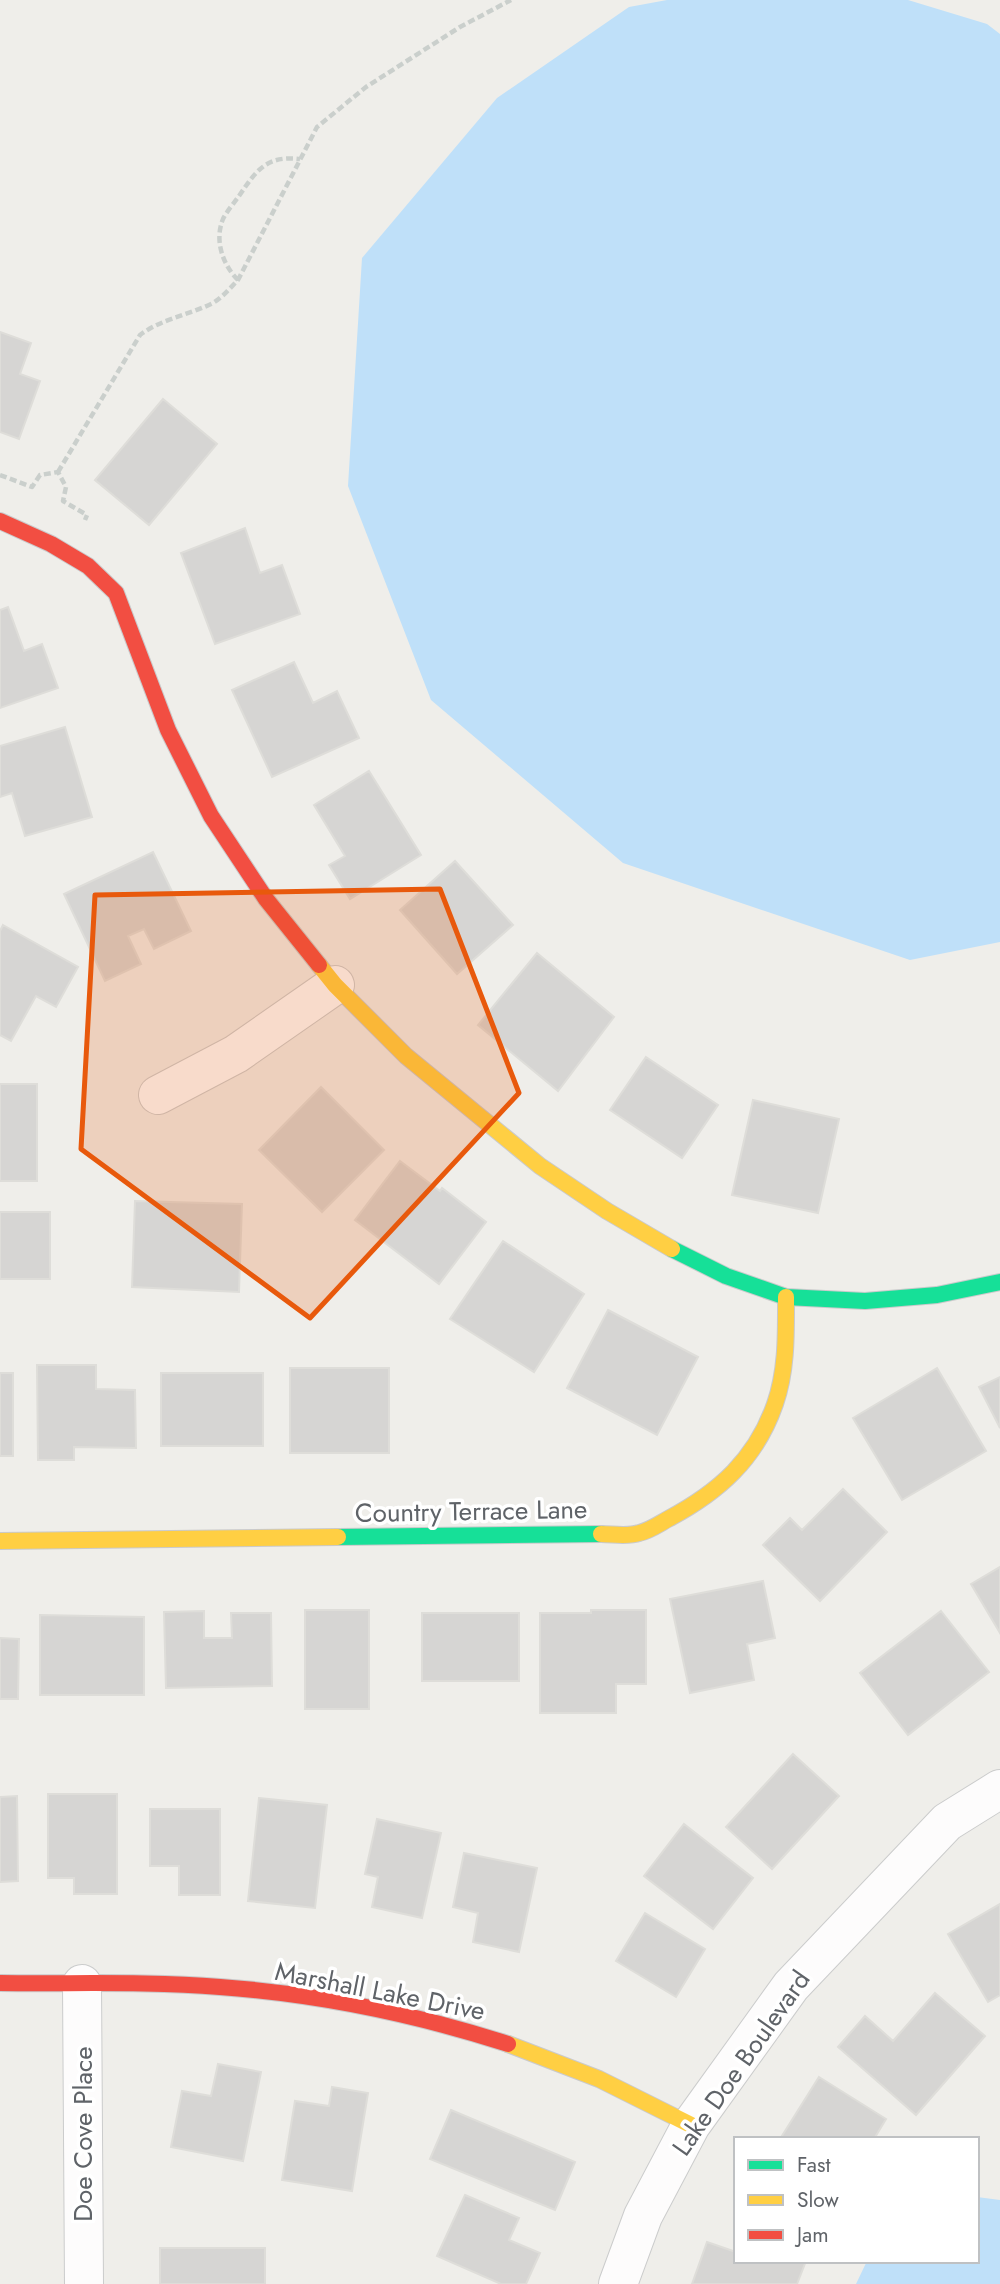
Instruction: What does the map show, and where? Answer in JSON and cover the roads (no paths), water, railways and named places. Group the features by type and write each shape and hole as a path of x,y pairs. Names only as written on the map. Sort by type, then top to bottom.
{"street":[{"path":"0,521 51,544 88,566 116,593 168,730 211,816 266,899 335,985 406,1056 540,1166 607,1212 670,1248 726,1276 786,1297 865,1301 937,1295 979,1289 1000,1282"},
{"path":"158,1094 236,1054 335,985"},
{"name":"Country Terrace Lane","path":"0,1541 638,1534 680,1513 724,1484 754,1447 778,1400 787,1349 786,1297"},
{"name":"Lake Doe Boulevard","path":"618,2284 643,2216 691,2125 791,1986 947,1822 1000,1789"},
{"name":"Marshall Lake Drive","path":"0,1983 221,1987 322,2000 409,2017 499,2041 568,2065 616,2086 691,2125"},
{"name":"Doe Cove Place","path":"82,1984 84,2284"}],"water":[{"path":"667,0 908,0 987,24 1000,34 1000,942 910,960 623,863 431,700 348,486 362,258 497,98 629,7"},
{"path":"979,2197 1000,2200 1000,2284 856,2284 866,2263 979,2263"}]}
